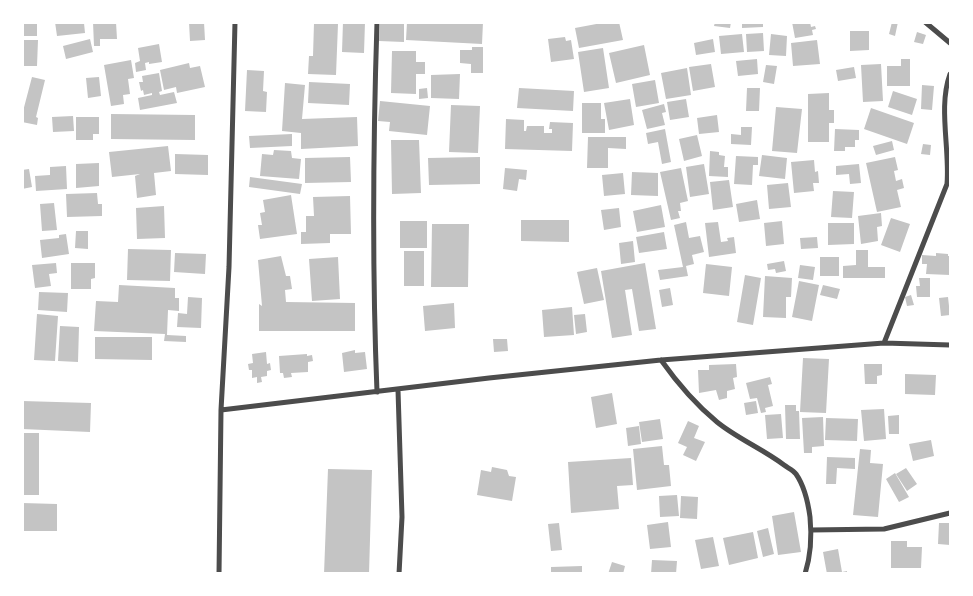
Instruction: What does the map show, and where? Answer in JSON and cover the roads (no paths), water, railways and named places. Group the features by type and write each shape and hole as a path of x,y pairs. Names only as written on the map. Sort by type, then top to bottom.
{"street":[{"path":"219,574 221,410 229,267 235,22"},
{"path":"377,22 373,110 377,392"},
{"path":"925,22 950,43"},
{"path":"884,343 946,184 948,168 945,101 950,74"},
{"path":"221,410 488,378 661,360 884,343 950,345"},
{"path":"661,360 684,392 717,422 735,435 773,456 794,472 802,484 808,502 811,556 805,574"},
{"path":"398,390 402,517 399,574"},
{"path":"811,530 884,529 950,513"}]}
